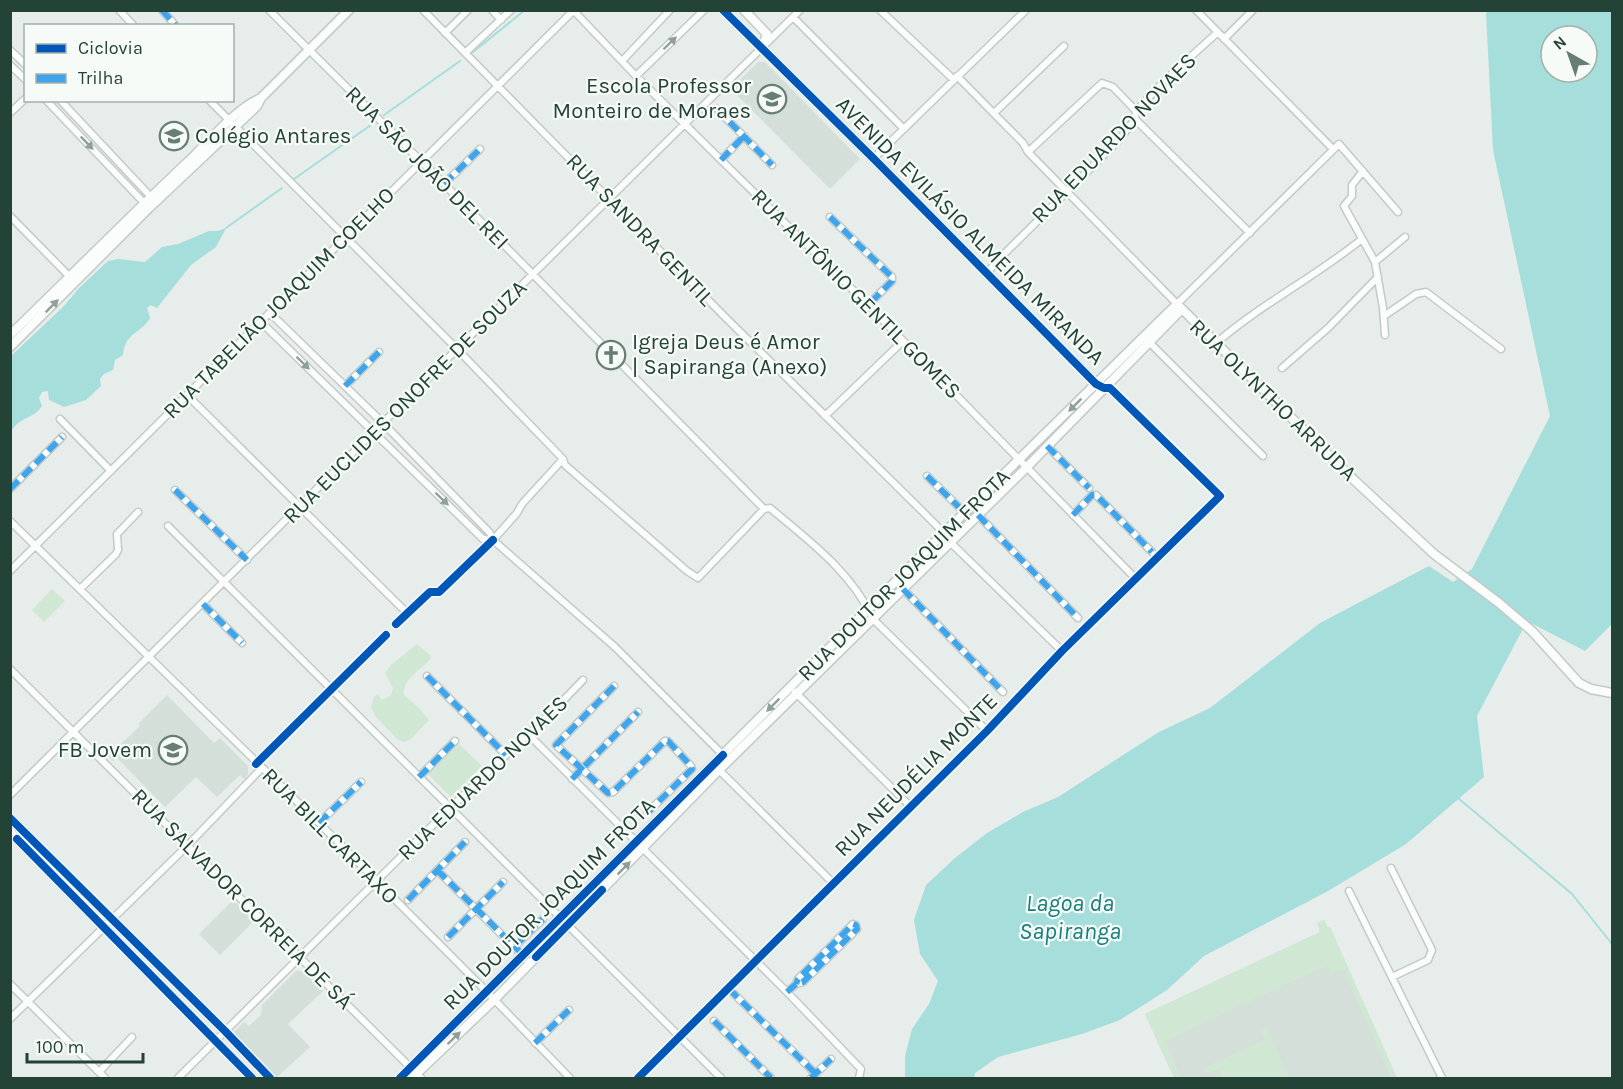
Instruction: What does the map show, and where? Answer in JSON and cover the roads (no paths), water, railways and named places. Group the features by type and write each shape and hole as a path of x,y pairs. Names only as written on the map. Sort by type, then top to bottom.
{"street":[{"path":"119,10 132,24"},
{"path":"162,10 174,24"},
{"name":"RUA SÃO JOÃO DEL REI","path":"269,10 764,509 770,508 819,549 846,578 871,614 987,731"},
{"path":"10,347 150,202 252,102 261,98 350,10"},
{"name":"RUA SANDRA GENTIL","path":"423,10 825,417 1062,651"},
{"path":"429,16 435,10"},
{"path":"445,33 468,10"},
{"path":"492,10 501,20"},
{"path":"465,53 511,10"},
{"path":"622,61 670,10"},
{"path":"636,76 704,10"},
{"name":"AVENIDA EVILÁSIO ALMEIDA MIRANDA","path":"723,10 1100,386 1110,388 1220,496"},
{"path":"744,10 767,34 762,48"},
{"name":"RUA EUCLIDES ONOFRE DE SOUZA","path":"10,795 800,10"},
{"name":"RUA OLYNTHO ARRUDA","path":"880,10 994,113 1023,143 1028,152 1179,308 1354,480 1434,554 1532,631 1579,683 1591,689 1612,693"},
{"path":"875,160 878,154 955,77 1026,10"},
{"path":"1196,10 1333,148 1339,144 1398,212"},
{"path":"1224,39 1253,10"},
{"name":"RUA ANTÔNIO GENTIL GOMES","path":"574,11 636,76 868,305 1136,579"},
{"name":"RUA TABELIÃO JOAQUIM COELHO","path":"10,571 574,11"},
{"path":"793,17 904,129"},
{"name":"RUA EDUARDO NOVAES","path":"988,273 1065,191 1119,140 1135,119 1136,111 1166,79 1218,32"},
{"path":"994,113 1064,46"},
{"path":"10,50 24,63"},
{"path":"10,65 24,78"},
{"path":"1028,152 1102,82 1113,87 1136,111"},
{"path":"10,113 24,100"},
{"path":"48,102 150,202"},
{"path":"62,102 150,202"},
{"path":"211,102 457,349 563,459 565,465 671,558 698,578 764,509"},
{"path":"717,109 772,165"},
{"path":"1135,119 1250,233"},
{"path":"721,160 744,136"},
{"name":"RUA DOUTOR JOAQUIM FROTA","path":"415,1075 487,992 560,917 635,842 726,758 871,614 944,533 1147,340 1333,148"},
{"path":"444,184 480,149"},
{"path":"1362,171 1352,185 1352,196 1344,206 1375,262 1385,335"},
{"path":"10,216 73,280"},
{"path":"830,217 892,277 892,281 868,305"},
{"path":"1375,262 1405,237"},
{"path":"1215,344 1362,239"},
{"path":"1282,368 1328,328 1378,277"},
{"path":"10,335 73,280"},
{"path":"1384,316 1416,294 1426,292 1501,349"},
{"path":"270,313 383,423 490,533 493,540 615,647 726,758"},
{"path":"261,321 483,539 493,540"},
{"path":"1147,340 1263,456"},
{"path":"825,417 903,341"},
{"path":"345,386 379,352"},
{"name":"RUA DOUTOR JOAQUIM FROTA","path":"871,614 903,589 1027,467 1100,386"},
{"path":"187,395 407,613"},
{"path":"60,419 111,471"},
{"path":"10,489 62,437"},
{"path":"1047,447 1089,488"},
{"path":"493,540 563,459"},
{"path":"927,476 965,513"},
{"path":"175,490 247,560"},
{"path":"1073,515 1092,495 1096,495 1152,552"},
{"name":"RUA NEUDÉLIA MONTE","path":"638,1078 681,1038 987,731 1062,651 1220,496"},
{"path":"80,589 116,554 117,534 138,512"},
{"path":"978,515 1078,618"},
{"name":"RUA BILL CARTAXO","path":"10,521 319,824 570,1078"},
{"path":"168,526 721,1078"},
{"path":"903,589 1003,692"},
{"path":"203,604 242,643"},
{"name":"RUA SALVADOR CORREIA DE SÁ","path":"10,669 300,956 415,1075"},
{"path":"427,676 506,755"},
{"name":"RUA EDUARDO NOVAES","path":"178,1078 450,808 583,680"},
{"path":"614,686 556,744 605,792 613,792 665,741 668,741 692,769 647,813"},
{"path":"794,690 910,806"},
{"path":"573,779 638,712"},
{"path":"528,734 787,992 861,1069 859,1078"},
{"path":"419,777 455,741"},
{"path":"716,767 834,884"},
{"name":"RUA DOUTOR JOAQUIM FROTA","path":"400,1078 415,1075 494,1000 642,849 716,767"},
{"path":"10,1019 188,845 261,769"},
{"path":"319,824 361,782"},
{"path":"10,818 270,1078"},
{"path":"10,832 252,1078"},
{"path":"408,900 465,842"},
{"path":"1391,868 1432,950 1428,960 1392,977"},
{"path":"437,870 530,963"},
{"path":"448,937 503,882"},
{"path":"1348,891 1442,1078"},
{"path":"514,946 543,919"},
{"path":"787,992 853,924 856,925 857,929 853,933 803,982 796,984"},
{"path":"10,984 105,1078"},
{"path":"729,989 813,1076 831,1059"},
{"path":"535,1043 569,1010"},
{"path":"714,1021 771,1078"},
{"path":"99,1072 132,1037"}],"water":[{"name":"Lagoa da Sapiranga","path":"1490,10 1612,11 1612,624 1585,651 1527,621 1477,716 1484,777 1406,844 1328,891 1204,956 1167,990 1120,1020 1082,1034 998,1057 975,1073 974,1078 905,1078 905,1056 912,1029 929,1004 938,981 920,954 914,920 926,885 955,858 987,833 1023,812 1058,797 1159,732 1210,708 1320,623 1429,566 1453,582 1472,569 1550,416 1493,150 1486,13"},
{"path":"226,228 216,247 191,265 157,308 151,305 147,308 150,318 130,337 124,347 123,355 115,360 113,370 104,374 100,379 101,386 86,400 64,407 49,400 48,391 42,392 39,398 42,406 39,410 19,423 11,432 11,356 64,306 78,289 108,261 118,259 145,262 162,247 178,244 209,231"}],"waterway":[{"path":"473,52 525,10"},
{"path":"384,115 460,61"},
{"path":"294,179 371,125"},
{"path":"226,228 282,188"},
{"path":"1458,798 1572,894 1612,944"}],"place":[{"name":"Escola Professor Monteiro de Moraes","path":"772,99"},
{"name":"Colégio Antares","path":"174,136"},
{"name":"Igreja Deus é Amor | Sapiranga (Anexo)","path":"611,355"},
{"name":"FB Jovem","path":"173,750"}]}
